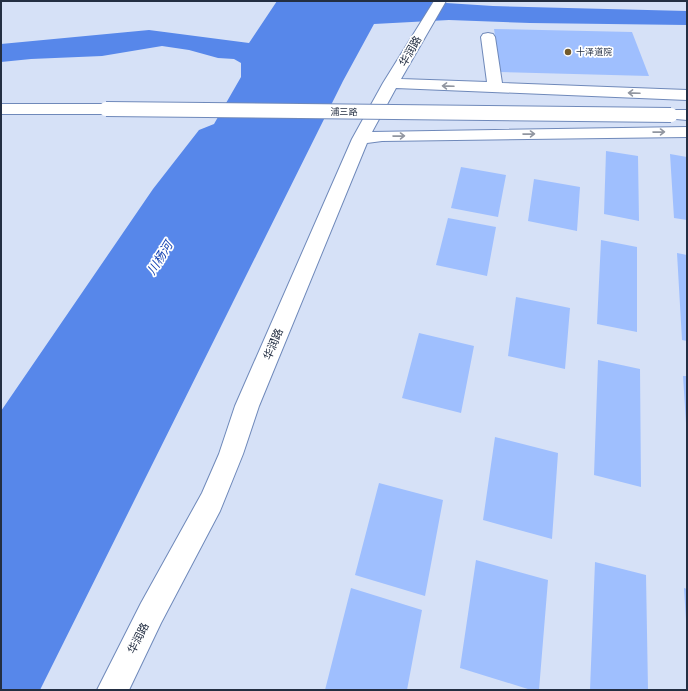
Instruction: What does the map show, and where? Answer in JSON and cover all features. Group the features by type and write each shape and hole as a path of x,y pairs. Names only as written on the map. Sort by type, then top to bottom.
{"street":[{"name":"华润路","path":"113,690 147,620 211,502 231,454 247,406 360,139 427,21 440,1"},
{"path":"488,37 489,87"},
{"path":"391,84 687,95"},
{"path":"489,87 466,91 456,100 457,119 466,127 493,134"},
{"name":"浦三路","path":"1,109 679,115"},
{"path":"360,139 382,136 687,132"}],"water":[{"name":"川杨河","path":"277,1 415,1 493,6 687,11 687,25 530,23 449,20 374,24 343,81 40,690 1,690 1,411 153,189 199,130 214,124 241,77 241,63 234,59 218,58 189,50 162,46 102,56 31,59 1,62 1,44 149,30 249,43"}],"building":[{"name":"十泽道院","path":"494,29 632,32 649,76 500,72"},
{"path":"606,151 638,156 639,221 604,214"},
{"path":"670,154 687,157 687,220 674,218"},
{"path":"461,167 506,175 498,217 451,208"},
{"path":"534,179 580,187 577,231 528,221"},
{"path":"448,218 496,227 487,276 436,265"},
{"path":"601,240 637,247 637,332 597,324"},
{"path":"677,253 687,255 687,341 682,340"},
{"path":"516,297 570,308 565,369 508,356"},
{"path":"419,333 474,346 461,413 402,398"},
{"path":"598,360 640,369 641,487 594,475"},
{"path":"683,376 687,376 687,423 686,423"},
{"path":"495,437 558,453 552,539 483,520"},
{"path":"379,483 443,500 425,596 355,575"},
{"path":"476,560 548,580 539,690 531,690 460,668"},
{"path":"595,562 646,575 648,690 590,690"},
{"path":"351,588 422,610 407,690 325,690"},
{"path":"684,588 687,589 687,620 686,620"}],"place":[{"name":"十泽道院","path":"568,52"}]}
